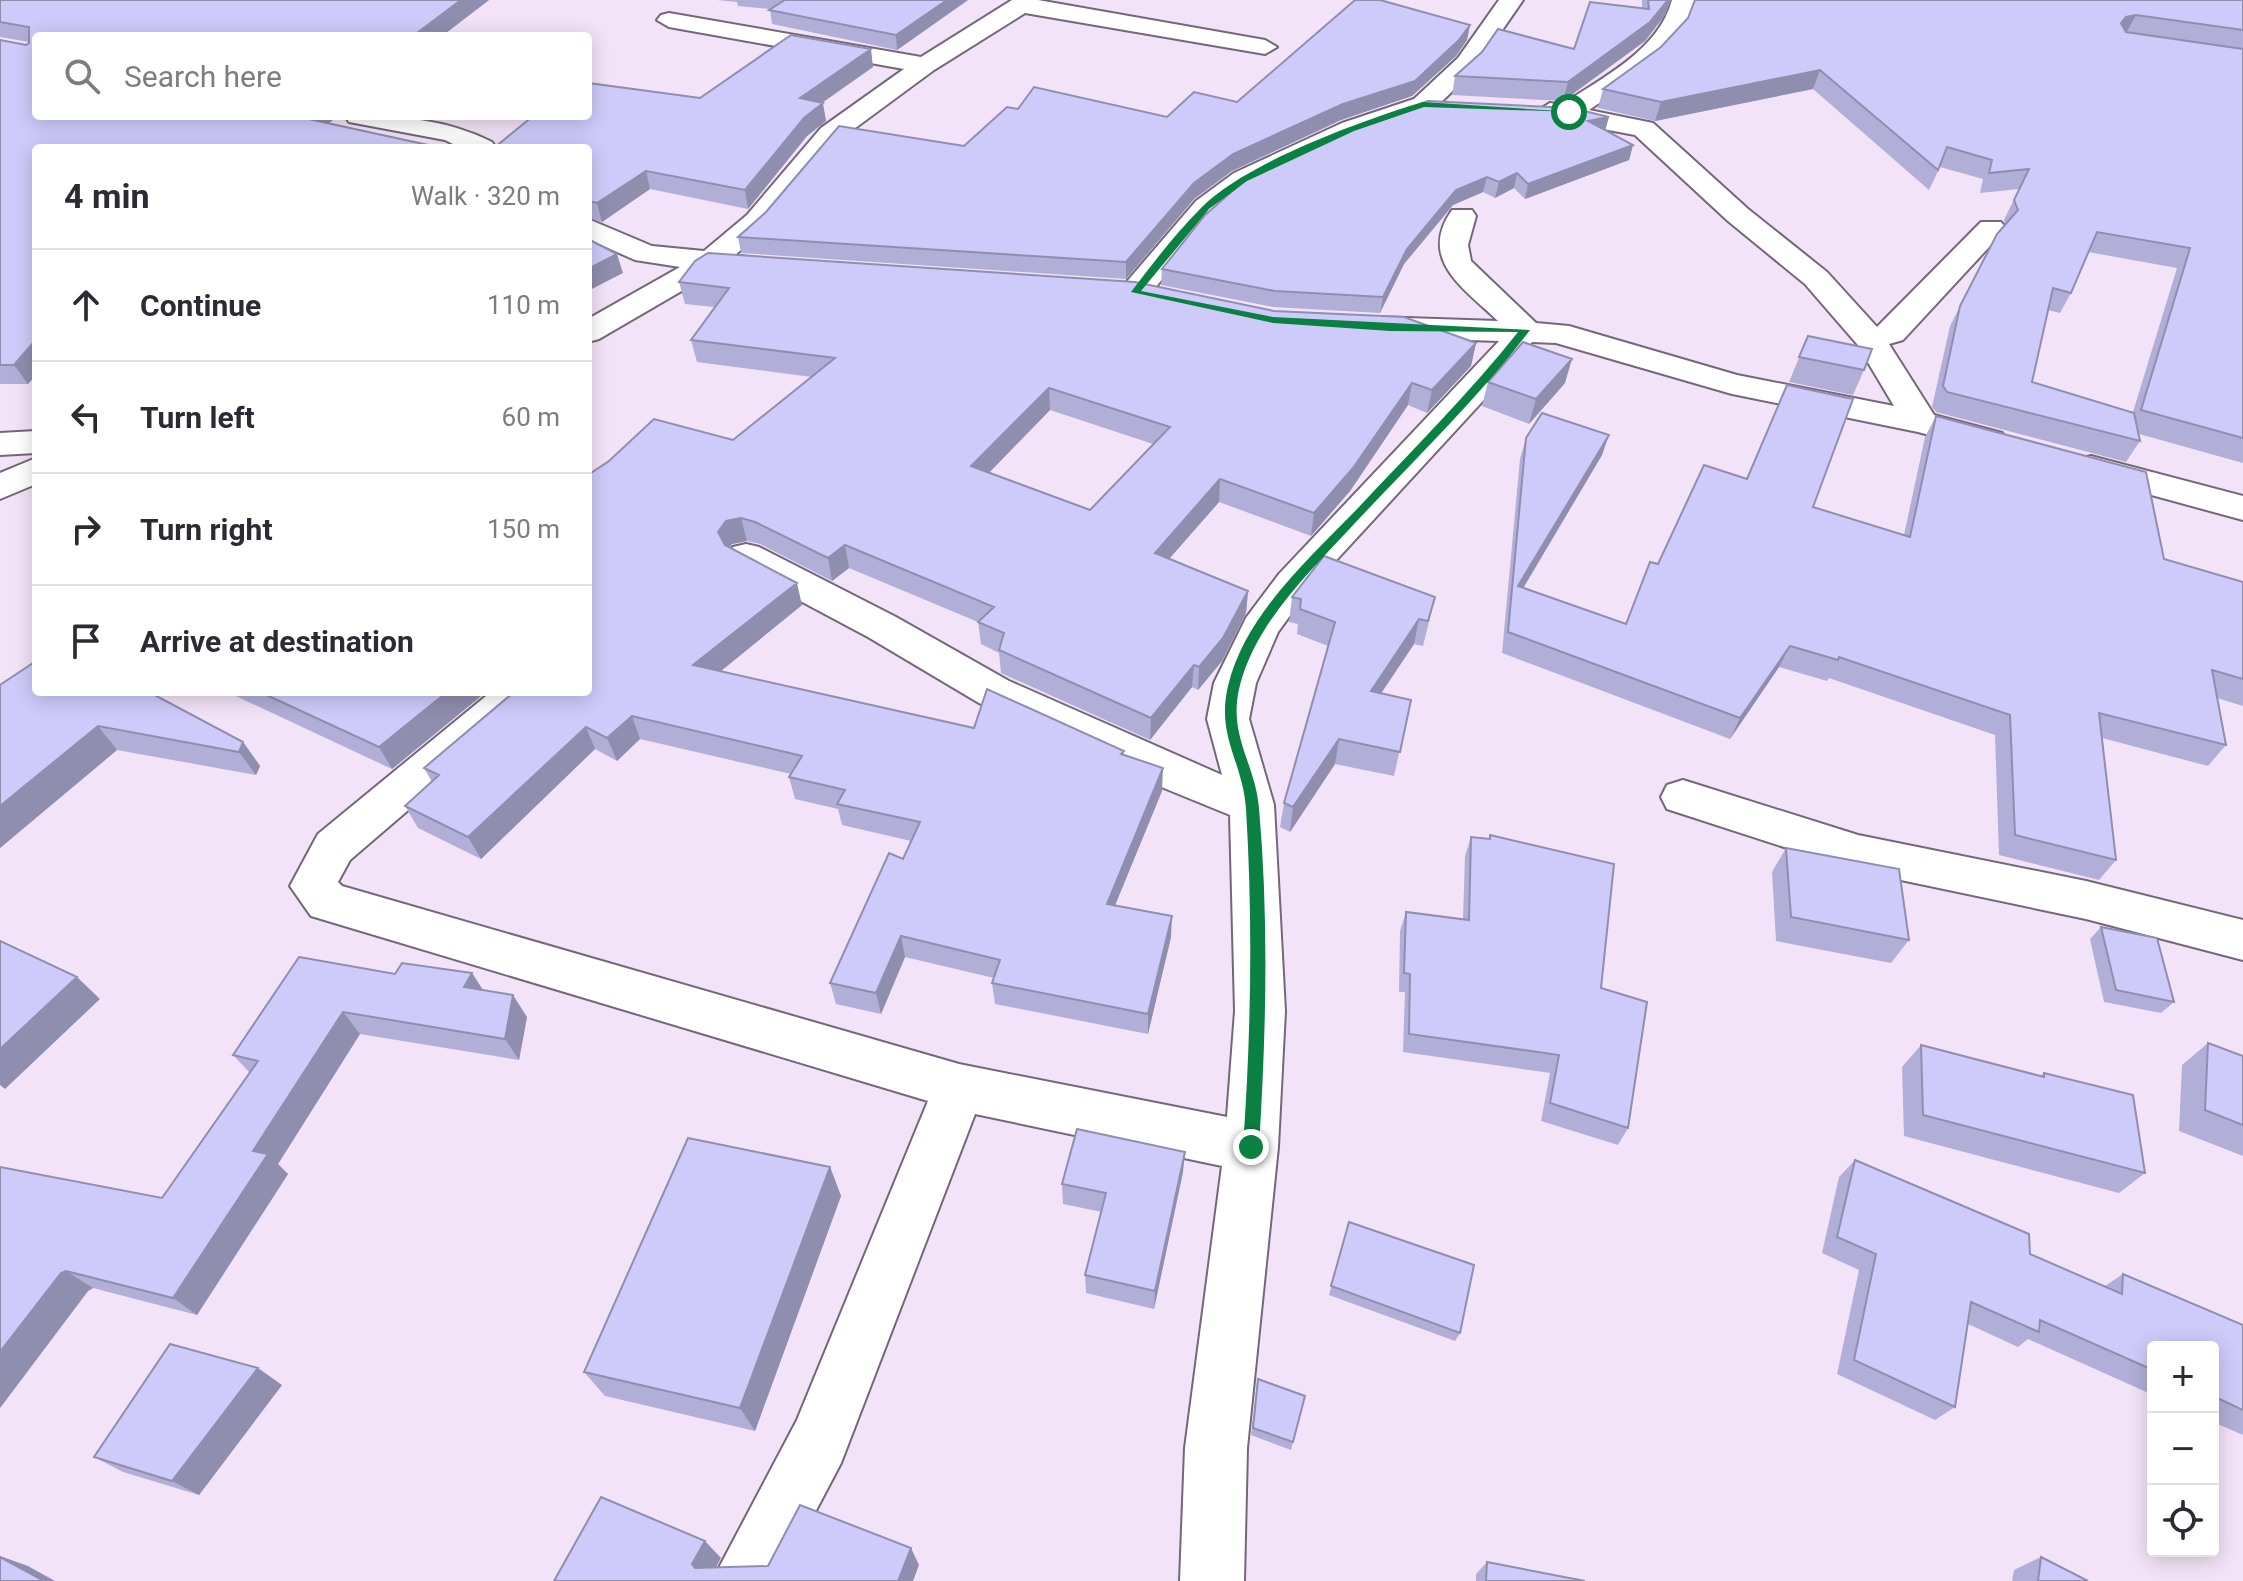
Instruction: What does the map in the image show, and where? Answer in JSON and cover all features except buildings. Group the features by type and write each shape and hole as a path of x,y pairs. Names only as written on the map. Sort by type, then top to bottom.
{"street":[{"path":"1423,105 1467,63 1511,0"},
{"path":"1569,112 1630,69 1673,30 1684,10 1684,0"},
{"path":"592,330 708,263 757,221 830,134 925,65 1024,2 1265,47"},
{"path":"669,20 925,65"},
{"path":"1135,294 1206,207 1244,179 1351,129 1423,105 1467,107"},
{"path":"1525,110 1569,112 1644,129 1738,215 1816,278 1870,339 1921,422"},
{"path":"380,120 453,133 474,144"},
{"path":"1462,216 1453,245 1457,264 1525,330"},
{"path":"1870,339 1892,333 1991,228"},
{"path":"592,230 646,254 708,263 782,268"},
{"path":"1346,325 1558,333 1732,384 1921,422 2013,447"},
{"path":"1212,1581 1216,1448 1251,1147 1260,1011 1252,805 1228,719 1235,683 1260,628 1317,555 1491,372 1525,330"},
{"path":"0,444 32,442"},
{"path":"2059,459 2243,508"},
{"path":"0,488 32,471"},
{"path":"746,556 882,627 994,692 1169,772 1252,805"},
{"path":"513,696 334,847 313,886 328,902 399,920 959,1087 1251,1147"},
{"path":"1683,797 1858,853 2086,900 2243,940"},
{"path":"744,1581 819,1441 959,1087"}],"route":[{"path":"1251,1147 1260,1011 1252,805 1228,719 1235,683 1260,628 1293,583 1491,372 1525,330 1390,328 1273,320 1135,292 1206,207 1244,179 1351,129 1423,105 1569,112"}]}
